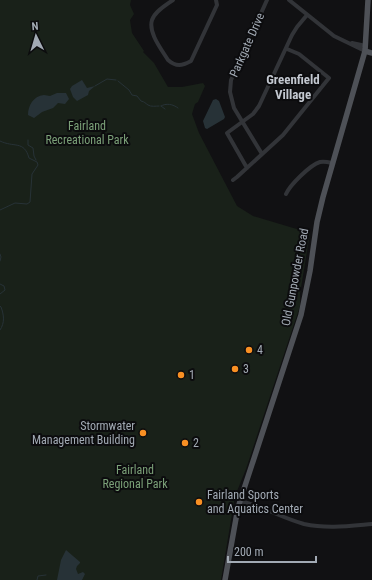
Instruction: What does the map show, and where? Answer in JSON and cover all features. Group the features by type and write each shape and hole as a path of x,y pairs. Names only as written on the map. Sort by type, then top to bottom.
{"main road":[{"name":"Old Gunpowder Road","path":"226,580 240,501 301,315 310,271 319,210 368,48 368,0"},
{"path":"368,48 372,53"}],"street":[{"path":"173,0 157,13 152,20 151,29 168,60 178,66 191,61 217,5 216,0"},
{"name":"Parkgate Drive","path":"262,154 242,123 231,102 230,92 231,80 267,0"},
{"path":"289,0 334,36 350,43 368,48"},
{"path":"247,168 227,133 253,114 259,106 297,27 307,15"},
{"path":"232,180 283,135 329,78 299,54 286,49"},
{"path":"286,194 289,188 314,164 324,162 332,163"},
{"path":"240,501 300,522 318,526 337,527 372,524"}],"green space":[{"path":"0,0 131,0 130,5 134,14 130,20 132,33 144,51 143,52 154,63 168,87 182,87 203,83 205,86 198,102 195,104 192,114 199,133 237,206 253,216 310,233 300,294 300,306 246,469 235,496 221,580 0,580"}],"shaded area":[{"path":"82,80 87,88 95,86 89,91 88,95 77,101 73,97 70,89"},
{"path":"57,93 66,93 69,99 65,104 58,103 53,108 42,112 34,118 28,115 30,105 34,99 40,96 50,96"},
{"path":"216,99 219,101 225,117 207,129 205,128 203,121 213,100"},
{"path":"66,550 80,562 76,569 78,574 83,572 85,574 82,580 57,580 61,560"}],"waterway":[{"path":"95,86 107,79 116,80"},
{"path":"118,81 129,90 132,95 137,96 141,101 151,106 159,106"},
{"path":"161,106 170,104 178,108"},
{"path":"161,106 165,109"},
{"path":"28,140 28,145 33,148 36,160"},
{"path":"0,141 18,145 24,149 29,158 37,162 38,165 32,174 30,202 27,204 15,203 0,210"},
{"path":"0,254 0,261"},
{"path":"0,284 4,286 5,290 0,294"},
{"path":"0,306 4,319 0,330"},
{"path":"37,580 38,576 46,575"}],"place":[{"name":"4","path":"249,350"},
{"name":"3","path":"235,369"},
{"name":"1","path":"181,375"},
{"name":"Stormwater Management Building","path":"143,433"},
{"name":"2","path":"185,443"},
{"name":"Fairland Sports and Aquatics Center","path":"199,502"}],"district":[{"name":"Greenfield Village","path":"293,86"}],"park label":[{"name":"Fairland Recreational Park","path":"87,133"},
{"name":"Fairland Regional Park","path":"135,477"}]}
